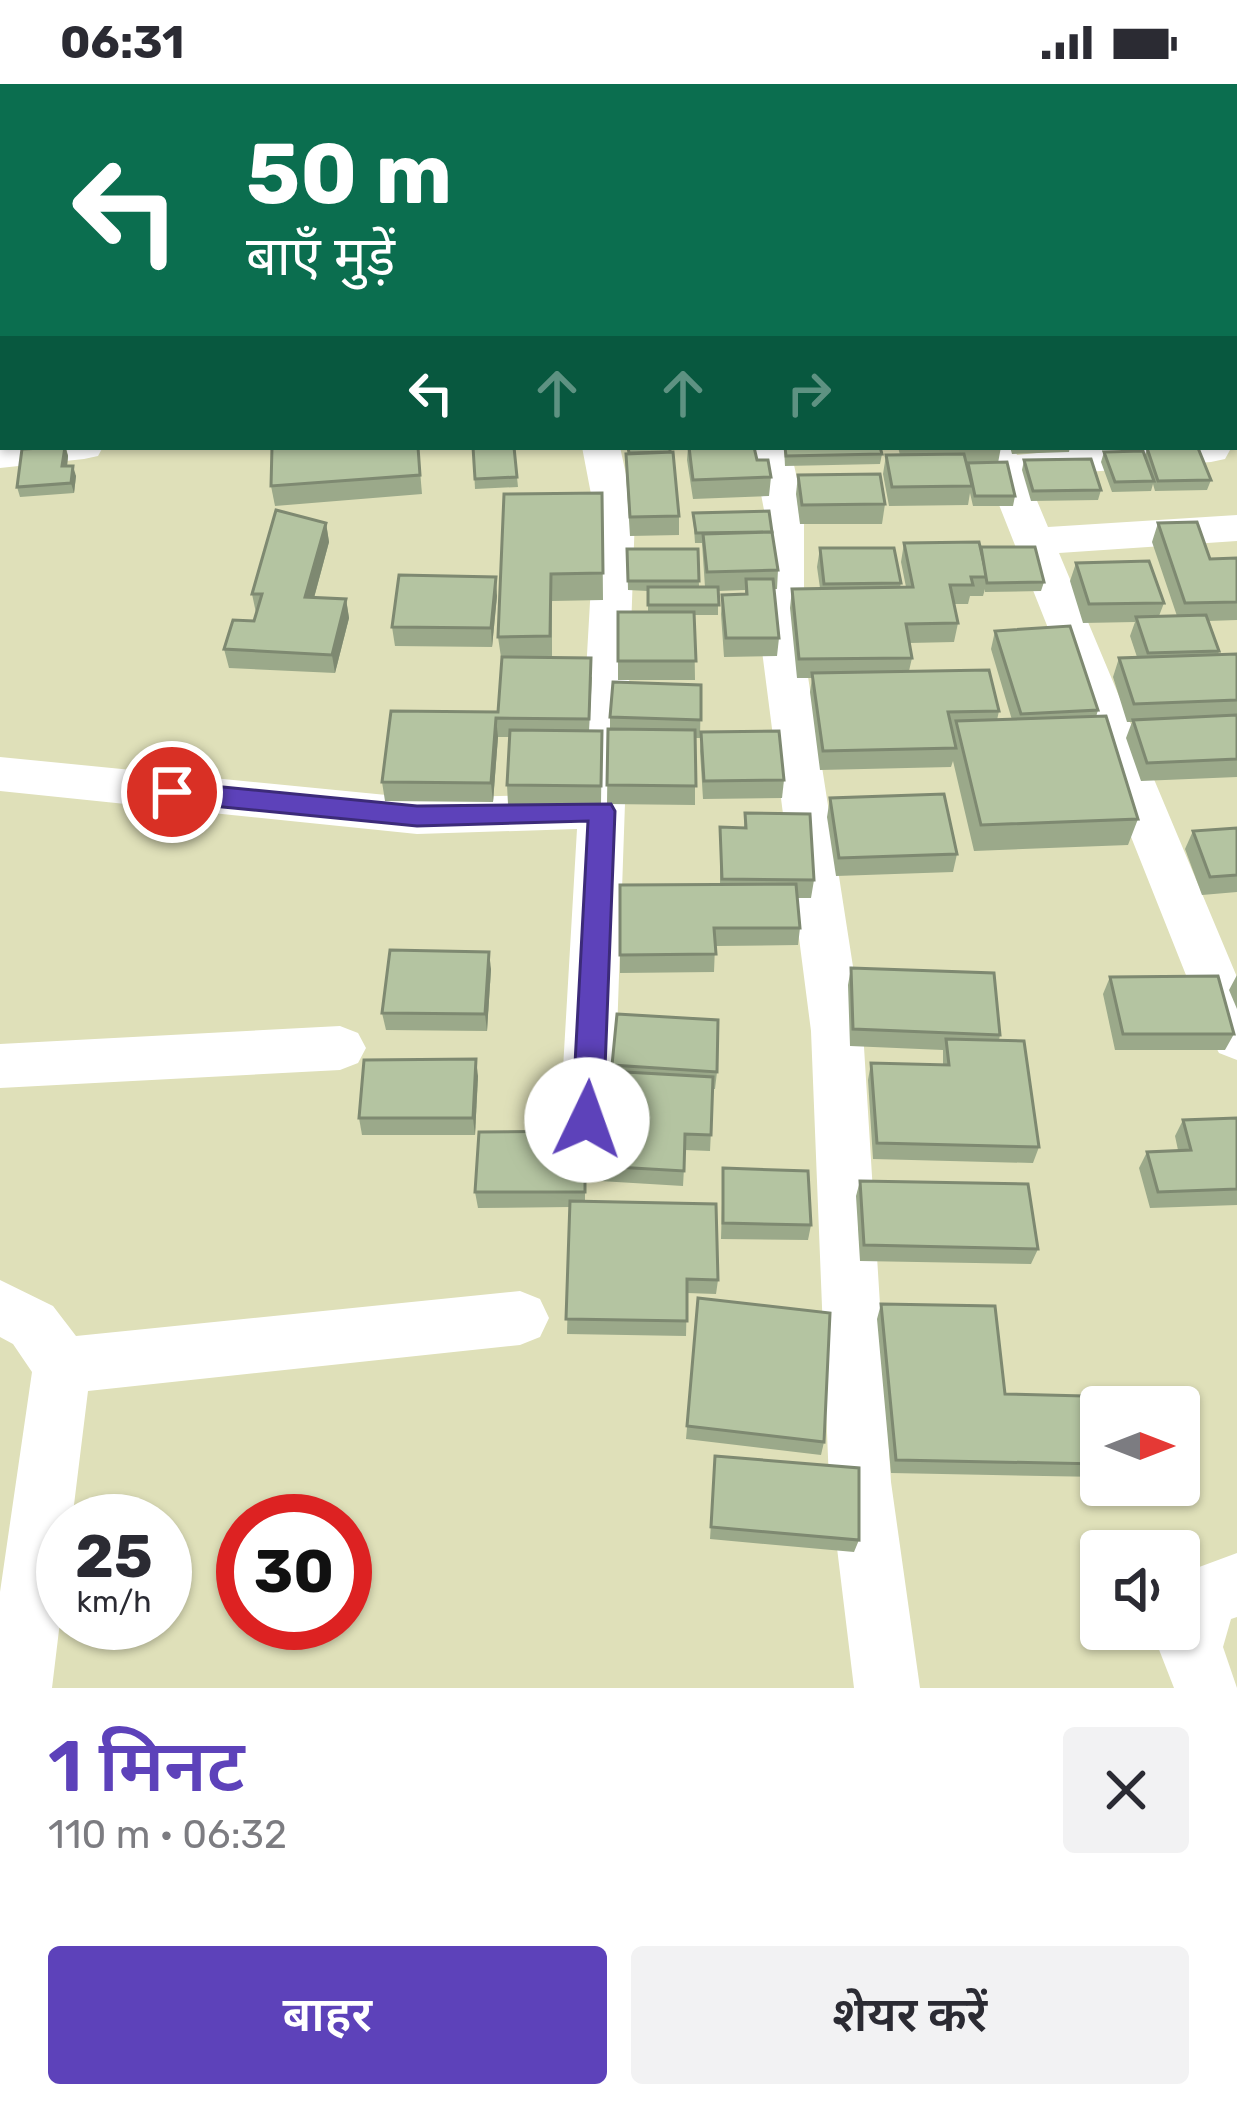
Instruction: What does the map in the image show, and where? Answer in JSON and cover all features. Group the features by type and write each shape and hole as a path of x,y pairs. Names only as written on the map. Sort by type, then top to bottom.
{"street":[{"path":"0,456 56,450"},
{"path":"587,1120 615,515 602,450"},
{"path":"772,450 784,510 783,651 837,1031 860,1482 887,1688"},
{"path":"1211,450 999,457 1033,542 1133,735 1174,838 1237,1038"},
{"path":"1033,542 1237,528"},
{"path":"0,774 417,816 602,811"},
{"path":"0,1066 340,1048"},
{"path":"0,1307 33,1325 62,1366 19,1688"},
{"path":"62,1366 520,1318"},
{"path":"1207,1688 1190,1647 1206,1596 1237,1585"}],"building":[{"path":"22,450 65,450 62,466 73,466 71,483 17,487"},
{"path":"272,450 418,450 420,475 271,486"},
{"path":"473,450 514,450 517,477 475,479"},
{"path":"628,450 670,450 670,452"},
{"path":"689,450 755,450 757,460 768,460 771,477 693,480"},
{"path":"785,450 881,450 882,454 786,456"},
{"path":"1148,450 1199,450 1211,480 1158,481"},
{"path":"1143,451 1154,481 1115,482 1104,452"},
{"path":"673,452 679,516 630,517 626,454"},
{"path":"964,454 972,486 892,487 886,455"},
{"path":"1091,459 1101,490 1033,491 1024,460"},
{"path":"1007,462 1015,496 975,496 968,463"},
{"path":"880,474 885,504 802,505 798,475"},
{"path":"602,493 603,573 551,574 550,636 498,637 504,494"},
{"path":"276,510 326,523 305,597 346,599 332,655 224,649 233,620 254,621 262,594 252,594"},
{"path":"769,511 772,532 696,533 693,513"},
{"path":"1197,522 1210,559 1237,558 1237,602 1185,603 1158,523"},
{"path":"772,532 778,570 707,572 703,534"},
{"path":"979,542 987,577 971,577 973,585 950,585 958,623 906,624 912,658 799,659 792,589 913,587 904,543"},
{"path":"981,547 1035,547 1044,582 987,583"},
{"path":"820,548 894,548 901,583 824,584"},
{"path":"627,549 698,549 699,581 628,581"},
{"path":"1149,561 1164,603 1089,604 1076,563"},
{"path":"399,575 496,577 491,628 392,627"},
{"path":"746,579 773,579 779,638 726,638 722,595 747,594"},
{"path":"648,587 718,587 719,605 648,605"},
{"path":"618,612 694,612 696,661 618,661"},
{"path":"1206,615 1219,651 1148,653 1136,617"},
{"path":"1070,626 1098,710 1021,714 995,631"},
{"path":"1237,654 1237,700 1134,704 1119,658"},
{"path":"502,657 591,658 589,719 496,718 491,783 382,782 391,711 498,712"},
{"path":"989,670 999,711 948,712 956,748 823,751 812,673"},
{"path":"613,682 701,685 701,720 610,717"},
{"path":"1237,715 1237,759 1147,763 1133,720"},
{"path":"1106,716 1138,819 981,825 956,721"},
{"path":"608,729 695,730 696,786 607,785"},
{"path":"510,730 602,731 601,786 507,785"},
{"path":"779,731 784,780 704,781 701,732"},
{"path":"944,794 957,854 839,858 830,798"},
{"path":"745,813 810,814 814,880 722,879 720,827 746,828"},
{"path":"1237,828 1237,875 1210,877 1193,831"},
{"path":"796,884 800,928 714,928 716,954 620,955 620,885"},
{"path":"390,950 489,952 485,1014 382,1013"},
{"path":"851,968 994,973 1000,1035 853,1029"},
{"path":"1218,976 1234,1034 1123,1034 1110,977"},
{"path":"617,1014 718,1020 717,1072 612,1065"},
{"path":"946,1039 1024,1041 1039,1147 877,1143 871,1063 949,1065"},
{"path":"476,1059 473,1118 359,1118 364,1060"},
{"path":"607,1071 713,1077 711,1135 685,1134 684,1171 599,1166"},
{"path":"1237,1118 1237,1189 1158,1192 1147,1152 1191,1150 1183,1120"},
{"path":"585,1131 585,1192 475,1192 479,1132"},
{"path":"723,1168 808,1171 811,1225 723,1223"},
{"path":"860,1181 1028,1184 1038,1249 864,1245"},
{"path":"570,1201 716,1204 718,1280 687,1279 687,1321 566,1319"},
{"path":"698,1298 830,1313 824,1442 687,1426"},
{"path":"881,1304 995,1306 1005,1394 1080,1396 1080,1464 896,1460"},
{"path":"715,1456 859,1468 859,1540 711,1527"}],"route":[{"path":"172,792 417,816 602,811 587,1120"}]}
